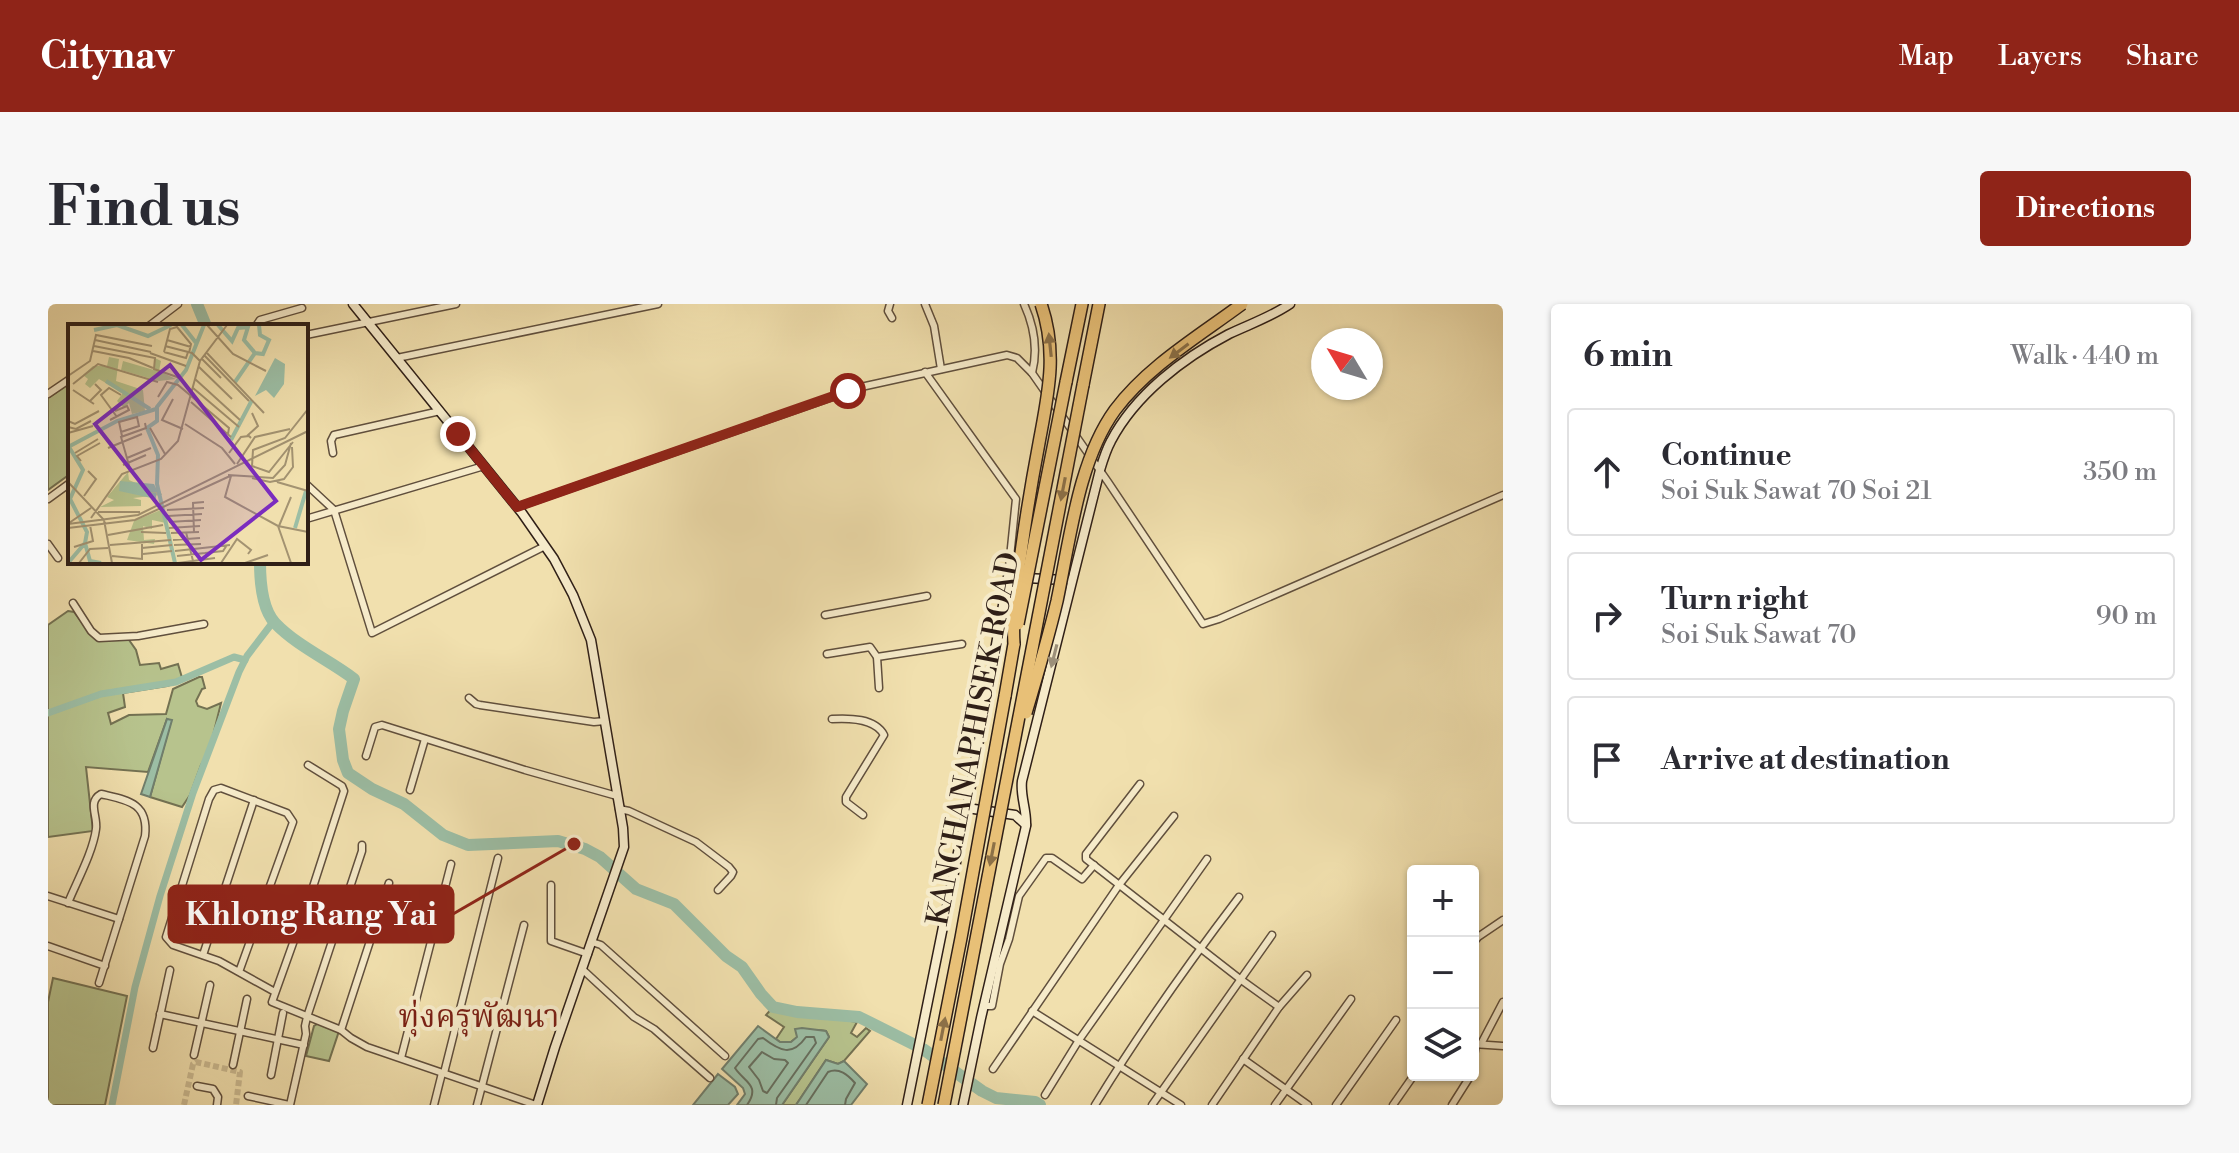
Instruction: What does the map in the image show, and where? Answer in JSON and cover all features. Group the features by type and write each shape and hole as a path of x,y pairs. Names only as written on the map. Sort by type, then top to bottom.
{"highway":[{"path":"1014,644 1014,601 1050,382 1050,339 1041,304"},
{"name":"KANCHANAPHISEK ROAD","path":"928,1105 1014,644 1082,304"},
{"name":"KANCHANAPHISEK ROAD","path":"944,1105 1099,304"},
{"path":"1006,783 1055,610 1081,486 1098,436 1116,409 1137,386 1242,304"}],"main road":[{"path":"353,304 545,546 573,595 591,640 624,847 536,1105"},
{"path":"963,1105 984,1006 1015,895 1026,826 1021,786 1100,470 1110,441 1134,407 1199,351 1290,304"},
{"path":"907,1105 967,808 1008,577 1073,580"},
{"path":"967,808 1015,815 1026,826"}],"street":[{"path":"152,324 178,304"},
{"path":"308,335 456,304"},
{"path":"397,358 658,304"},
{"path":"890,304 888,311 892,318"},
{"path":"925,304 934,326 941,369"},
{"path":"1024,304 1036,346 1032,373"},
{"path":"257,324 260,320 302,308"},
{"path":"517,507 861,387 1005,355 1017,358 1032,373 1203,624 1503,495"},
{"path":"925,372 1016,499 1008,577"},
{"path":"48,394 68,380"},
{"path":"333,453 331,441 334,435 440,411"},
{"path":"308,518 484,466"},
{"path":"48,499 68,484"},
{"path":"308,486 334,510 372,633 545,546"},
{"path":"48,544 58,558"},
{"path":"825,615 927,596"},
{"path":"73,603 99,638 138,636 204,624"},
{"path":"877,657 962,644"},
{"path":"827,654 866,647 874,650 879,688"},
{"path":"469,698 480,705 605,721"},
{"path":"832,719 868,722 881,729 884,735 846,797 846,802 863,815"},
{"path":"366,756 378,725 617,796"},
{"path":"410,790 425,739"},
{"path":"308,765 342,786 344,791 272,1002 341,1030 357,1043 536,1105"},
{"path":"1140,784 1086,859 1279,1007"},
{"path":"239,972 293,822 287,813 221,788 214,790 209,799 166,937 173,945 219,961 275,992"},
{"path":"68,903 96,831 93,802 96,796 101,794 133,802 138,806 146,829 99,983"},
{"path":"203,955 254,800"},
{"path":"619,809 696,842 729,867 733,872 718,890"},
{"path":"993,1069 1119,885 1174,816"},
{"path":"248,1096 289,1105 306,1034 311,1029 310,1018 362,845"},
{"path":"1015,895 1049,857 1082,879 1094,865"},
{"path":"434,1105 498,858"},
{"path":"1045,1095 1079,1040 1207,859"},
{"path":"401,1058 451,864"},
{"path":"341,1030 389,883"},
{"path":"551,885 551,941 588,954"},
{"path":"48,896 119,919"},
{"path":"1095,1105 1200,949 1239,897"},
{"path":"1478,937 1503,920"},
{"path":"477,1105 524,925"},
{"path":"1152,1105 1272,935"},
{"path":"592,942 601,945 725,1056"},
{"path":"48,946 105,966"},
{"path":"582,969 634,1017 654,1029 710,1078"},
{"path":"153,1048 170,970"},
{"path":"1212,1105 1279,1007 1307,975"},
{"path":"194,1055 210,985"},
{"path":"233,1065 247,999"},
{"path":"1275,1105 1351,999"},
{"path":"1479,1041 1503,1002"},
{"path":"1032,1011 1181,1105"},
{"path":"271,1075 283,1013"},
{"path":"160,1014 304,1045"},
{"path":"1336,1105 1396,1020"},
{"path":"1479,1044 1503,1046"},
{"path":"1243,1059 1308,1105"},
{"path":"1393,1105 1410,1081"},
{"path":"1452,1105 1467,1081"},
{"path":"197,1086 213,1089 218,1097 217,1105"}],"shaded area":[{"path":"68,384 68,475 48,490 48,398"},
{"path":"68,611 74,612 86,627 103,638 129,640 140,665 159,663 161,669 178,664 183,681 123,693 125,707 108,713 111,724 129,715 166,714 173,689 199,677 202,677 205,688 196,701 198,706 207,709 221,703 209,752 182,807 150,797 171,721 167,719 148,772 86,767 93,831 48,837 48,625"},
{"path":"53,978 127,996 105,1105 48,1105 48,1002"},
{"path":"772,1008 857,1022 851,1033 857,1037 866,1028 870,1031 844,1061 838,1064 826,1060 796,1105 782,1105 829,1037 826,1031 817,1030 791,1042 780,1042 776,1039 784,1027 766,1015"},
{"path":"319,1023 339,1031 329,1061 306,1056 314,1026"}],"water":[{"path":"167,719 172,720 150,797 141,794"},
{"path":"758,1026 780,1042 791,1042 797,1037 795,1029 802,1028 826,1031 829,1037 782,1105 737,1105 745,1094 743,1088 722,1069"},
{"path":"826,1060 838,1064 844,1061 867,1084 851,1105 796,1105"},
{"path":"718,1074 735,1087 738,1094 728,1105 693,1105"}],"waterway":[{"path":"197,304 205,324"},
{"path":"260,564 265,603 275,623 293,639 354,679 339,729 348,773 404,804 443,835 468,845 558,841 585,849 600,857 636,889 674,904 726,956 742,967 773,1007 859,1017 923,1049 996,1098 1040,1105"},
{"path":"112,1105 135,987 193,793 239,672 273,622"},
{"path":"48,713 101,694 176,682 234,657 245,660"}],"tunnel":[{"path":"184,1105 196,1062 240,1072 236,1105"}],"place":[{"name":"Khlong Rang Yai","path":"574,844"}],"district":[{"name":"ทุ่งครุพัฒนา","path":"479,1017"}],"route":[{"path":"458,434 517,507 848,391"}]}
